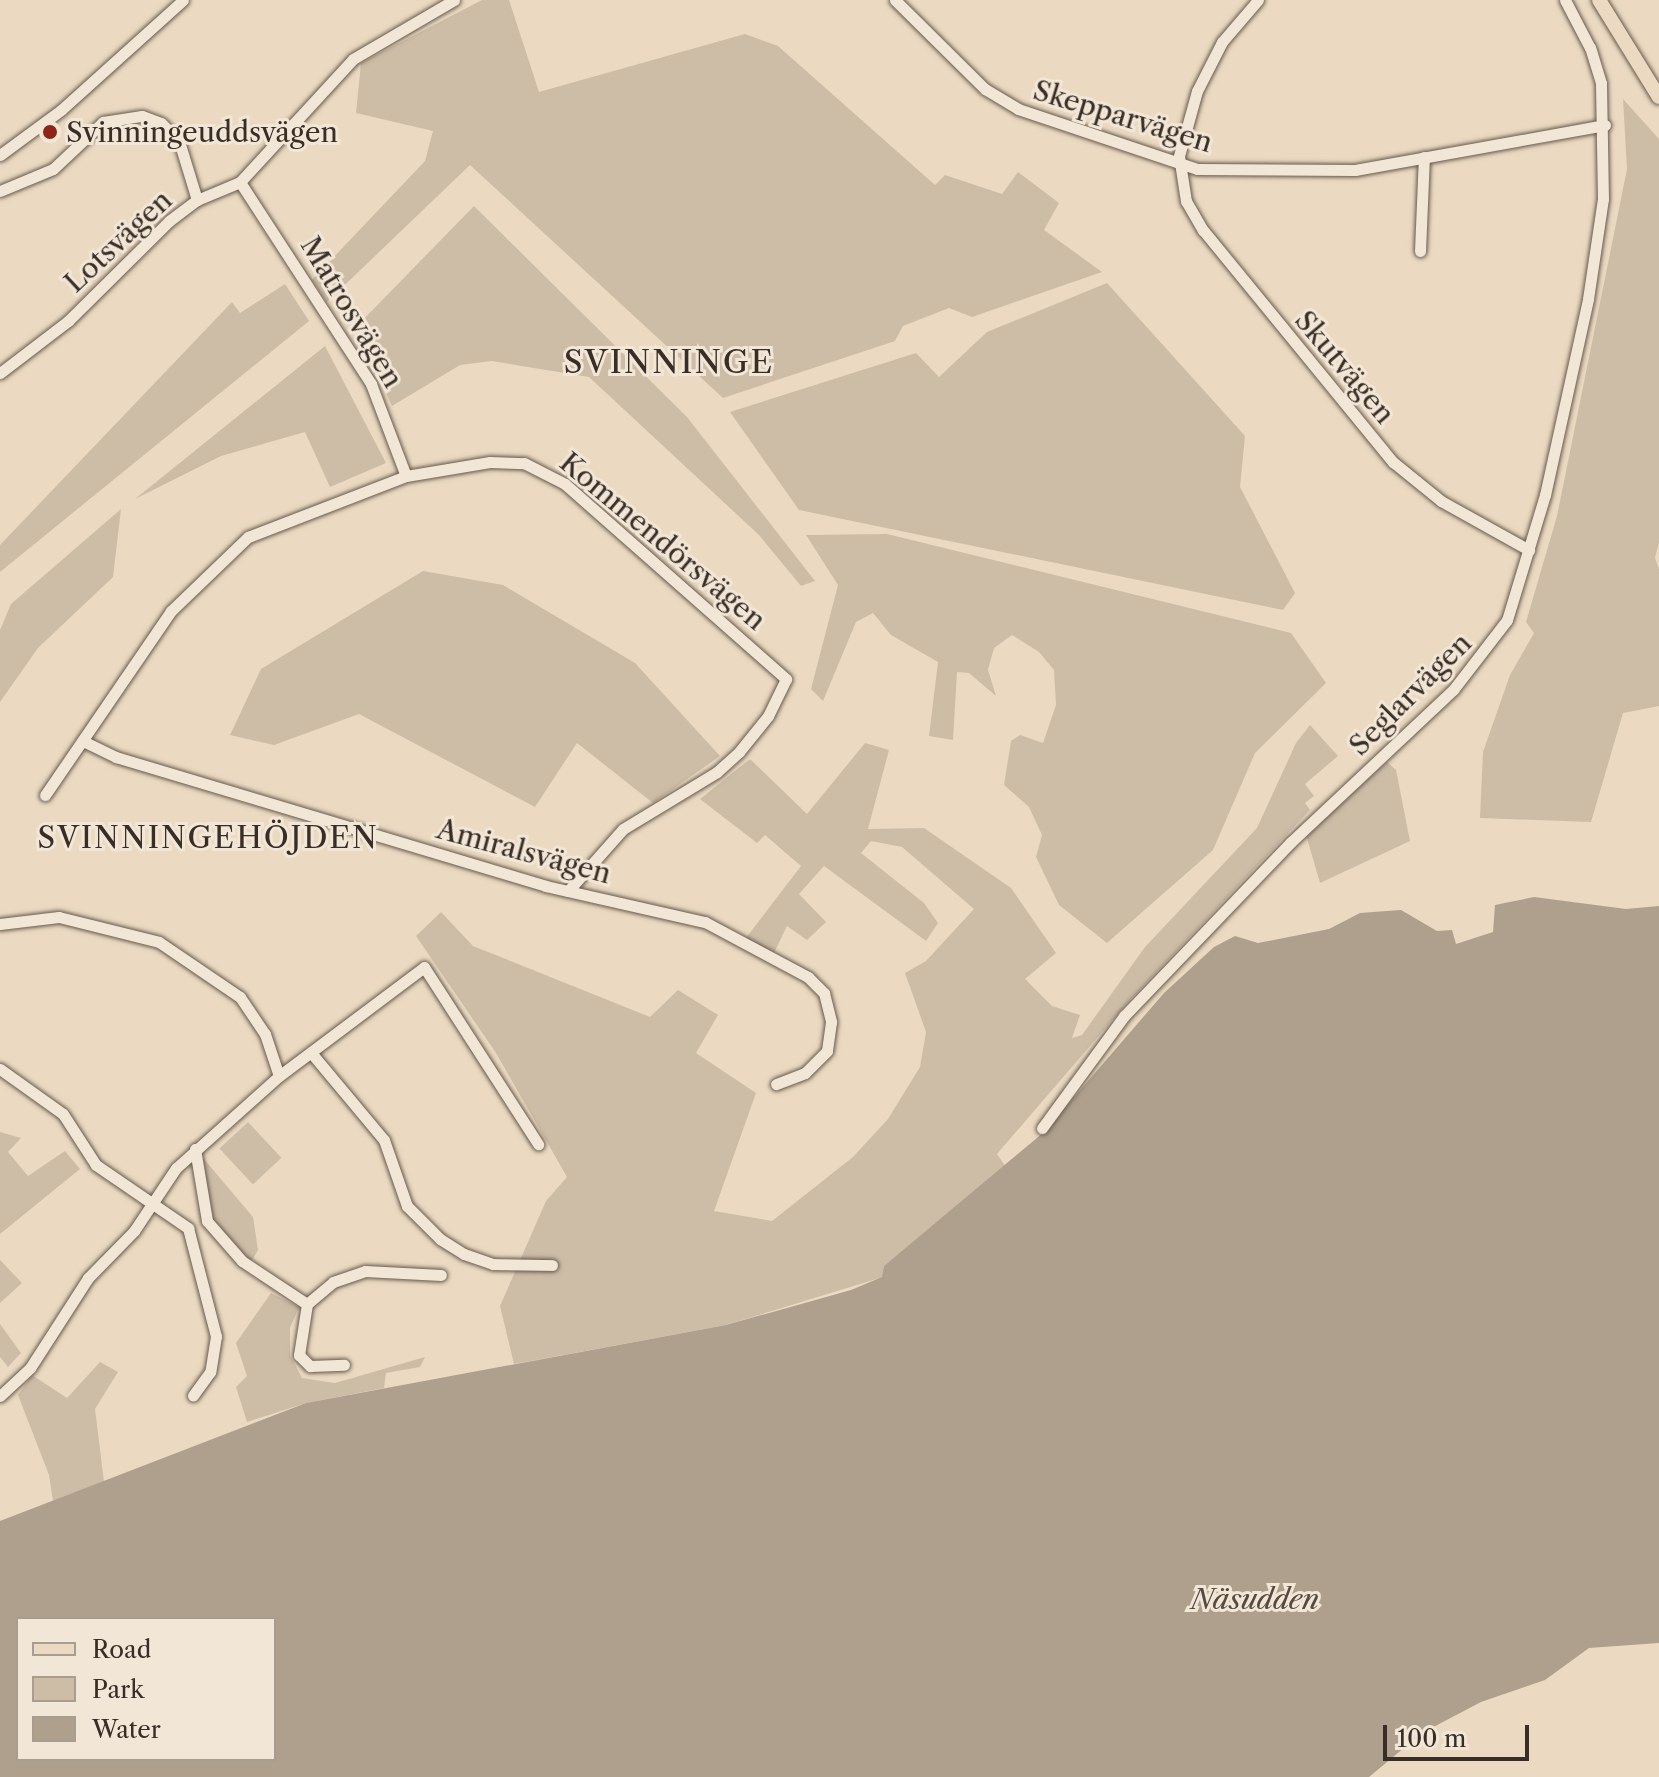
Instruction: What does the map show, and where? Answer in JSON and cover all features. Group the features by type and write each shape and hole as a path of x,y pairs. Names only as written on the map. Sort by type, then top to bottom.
{"main road":[{"path":"1599,0 1659,97"}],"street":[{"path":"0,155 61,110 183,0"},
{"name":"Lotsvägen","path":"0,373 52,335 152,235 197,200 240,182 353,59 454,0"},
{"name":"Skepparvägen","path":"895,0 997,98 1036,116 1179,165 1292,172 1355,170 1605,125"},
{"path":"1179,165 1206,69 1258,0"},
{"name":"Seglarvägen","path":"1042,1128 1124,1016 1291,842 1415,730 1485,655 1507,620 1529,550 1588,299 1603,199 1605,125 1596,64 1565,0"},
{"path":"0,191 53,169 103,122 142,116 161,123 179,141 197,200"},
{"path":"1420,251 1424,157"},
{"name":"Skutvägen","path":"1179,165 1186,201 1203,230 1393,462 1441,501 1529,550"},
{"name":"Matrosvägen","path":"240,182 371,384 406,476"},
{"name":"Kommendörsvägen","path":"45,795 155,631 225,555 289,517 406,476 490,462 543,468 786,679 768,716 739,752 694,787 623,829 568,891"},
{"name":"Amiralsvägen","path":"83,741 116,757 568,891 705,922 815,981 830,1011 828,1047 812,1068 776,1084"},
{"path":"0,924 59,917 159,942 240,997 265,1034 279,1076"},
{"path":"0,1396 30,1368 88,1278 195,1149 279,1076 313,1055 424,967 538,1144"},
{"path":"313,1055 384,1140 407,1206 440,1239 464,1254 493,1264 552,1265"},
{"path":"0,1069 63,1114 96,1165 133,1193 154,1201 188,1228 216,1336 210,1372 193,1395"},
{"path":"195,1149 207,1221 242,1261 307,1304"},
{"path":"344,1365 310,1366 299,1355 307,1304 333,1282 365,1271 441,1275"}],"green space":[{"path":"482,0 509,0 539,92 745,34 778,46 935,185 945,175 1002,194 1018,172 1059,203 1044,230 1102,272 972,317 949,308 903,326 895,341 723,398 470,165 327,302 312,280 425,161 433,131 356,113 361,63"},
{"path":"1623,99 1659,139 1659,542 1655,558 1659,569 1659,706 1623,713 1591,822 1480,818 1483,752 1510,675 1534,633 1526,622 1557,516 1627,169"},
{"path":"474,206 687,417 815,581 801,586 759,535 589,377 492,361 460,365 392,406 357,326"},
{"path":"1107,283 1245,436 1240,487 1295,593 1283,610 799,510 730,412 916,353 939,377 987,332"},
{"path":"285,284 309,321 0,572 0,545 232,302 240,313"},
{"path":"325,346 386,463 330,487 305,432 221,456 135,499"},
{"path":"121,509 113,577 38,648 0,702 0,630 11,604"},
{"path":"887,534 1291,633 1326,683 1255,753 1213,850 1107,943 1059,905 1036,857 1042,835 1029,807 1004,785 1011,741 1020,735 1043,743 1056,705 1054,670 1039,652 1012,635 994,648 988,670 996,696 969,673 957,672 953,740 929,736 938,662 891,635 873,613 856,622 823,701 811,689 838,585 806,535"},
{"path":"423,571 503,585 635,663 720,756 653,803 577,743 535,807 359,714 274,745 230,735 261,669"},
{"path":"1310,725 1338,756 1305,784 1314,796 1305,803 1310,810 1127,1003 997,1154 1006,1167 884,1266 883,1277 726,1325 514,1364 500,1306 546,1201 567,1177 496,1053 416,936 441,912 473,946 650,1017 678,990 718,1015 696,1053 756,1093 714,1211 772,1221 853,1157 888,1119 920,1067 926,1032 905,973 926,961 974,909 902,847 871,841 861,853 924,903 938,923 926,941 824,866 799,894 826,922 807,940 787,926 774,953 746,938 801,866 765,835 757,843 700,799 750,759 807,814 865,743 889,750 868,829 924,828 1011,888 1056,953 1025,979 1052,1006 1080,1015 1072,1038 1082,1035 1145,947 1257,828 1296,743"},
{"path":"1387,762 1396,770 1410,841 1320,883 1306,835"},
{"path":"248,1122 281,1158 253,1184 219,1149"},
{"path":"0,1132 21,1138 8,1152 28,1176 65,1151 80,1169 0,1234"},
{"path":"203,1158 253,1217 258,1250 251,1262 212,1218"},
{"path":"0,1260 22,1283 0,1303"},
{"path":"271,1293 299,1307 290,1328 290,1355 302,1378 335,1383 425,1357 420,1367 386,1373 384,1388 306,1403 247,1422 236,1387 247,1376 236,1343"},
{"path":"0,1324 21,1353 8,1367 0,1357"},
{"path":"100,1362 118,1372 95,1409 104,1482 53,1501 49,1475 18,1395 32,1375 67,1398"}],"water":[{"path":"1534,897 1626,909 1659,906 1659,1643 1589,1648 1545,1680 1481,1702 1422,1733 1369,1777 0,1777 0,1521 306,1403 726,1325 851,1290 882,1277 884,1266 1044,1132 1164,993 1214,947 1235,936 1258,943 1329,929 1360,913 1401,910 1437,931 1452,930 1456,944 1493,932 1495,905"}],"place":[{"name":"Svinningeuddsvägen","path":"50,132"}],"district":[{"name":"SVINNINGE","path":"669,362"},
{"name":"SVINNINGEHÖJDEN","path":"208,838"}],"park label":[{"name":"Näsudden","path":"1255,1599"}]}
